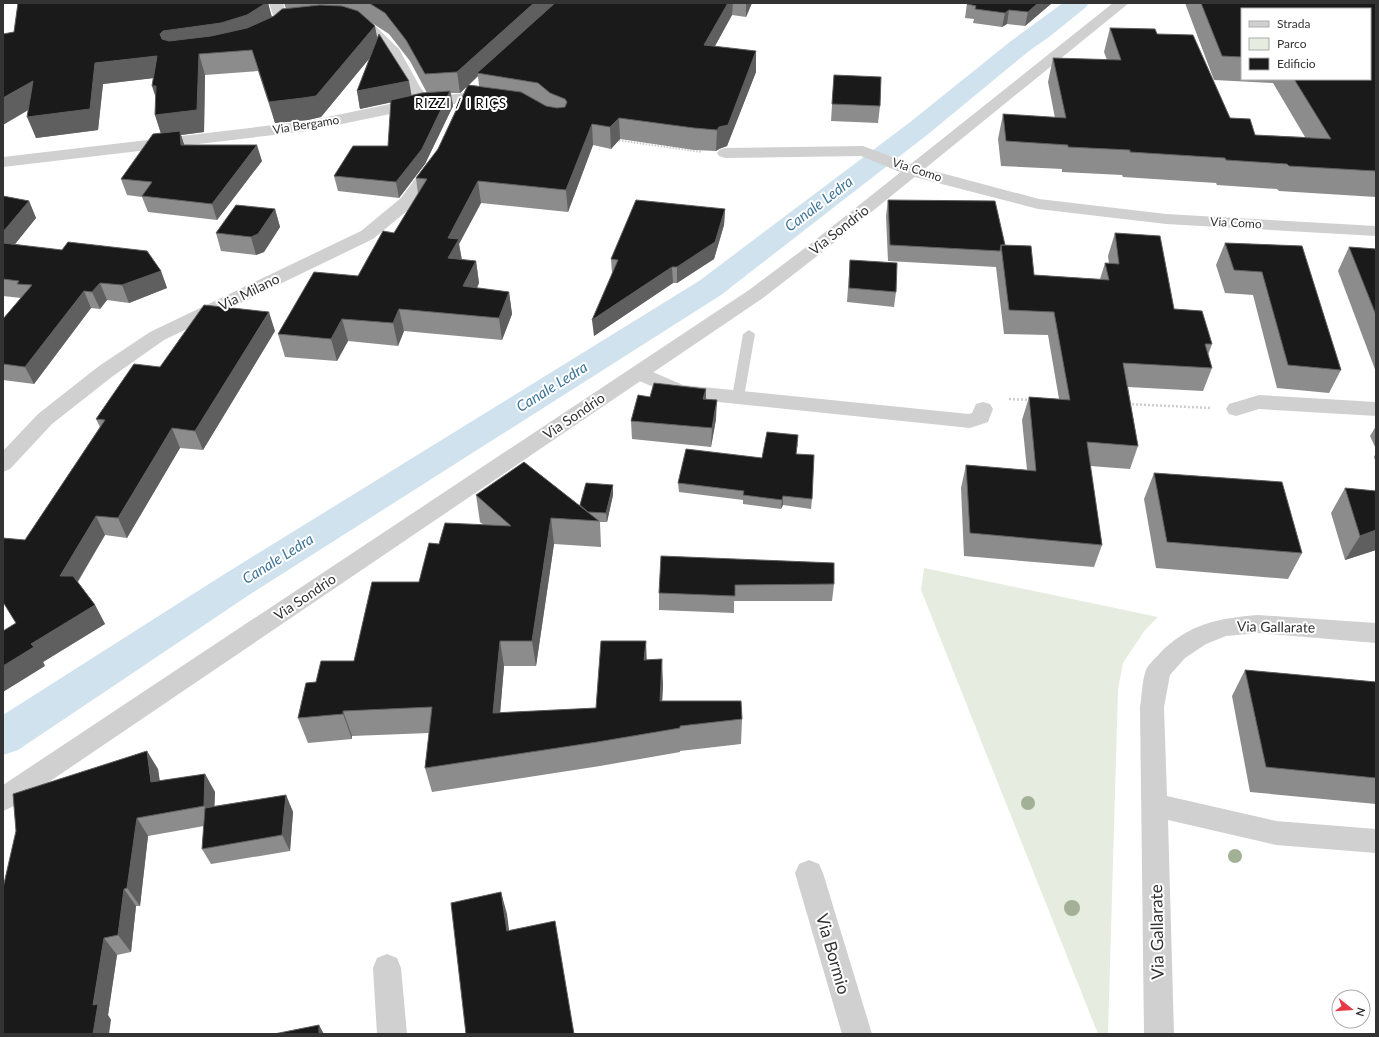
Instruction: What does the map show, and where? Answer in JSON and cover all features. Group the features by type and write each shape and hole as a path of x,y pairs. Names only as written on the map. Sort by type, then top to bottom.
{"street":[{"path":"276,3 282,24"},
{"name":"Via Sondrio","path":"3,799 756,294 815,249 906,168 1122,3"},
{"path":"344,18 366,25 394,52 414,89 424,102"},
{"path":"270,33 277,30 282,24 313,21"},
{"path":"456,118 465,98 481,83"},
{"path":"465,98 503,104"},
{"name":"Via Bergamo","path":"3,162 308,126 424,102 465,98"},
{"name":"Via Milano","path":"3,464 45,419 106,371 157,336 367,235 407,202 434,166 443,145"},
{"name":"Via Como","path":"725,154 863,151 906,168 1038,204 1166,219 1376,231"},
{"path":"639,373 680,391 970,421 981,417 983,408"},
{"path":"1236,409 1259,402 1376,409"},
{"name":"Via Gallarate","path":"1159,1034 1152,707 1158,671 1177,651 1198,637 1225,627 1258,624 1376,633"},
{"path":"1154,805 1276,833 1376,841"},
{"name":"Via Bormio","path":"809,873 857,1034"},
{"path":"387,968 392,1034"}],"lane":[{"path":"738,397 749,334"}],"path":[{"path":"610,139 677,150 725,154"},
{"path":"983,408 1001,398 1032,400"},
{"path":"1126,404 1236,409"}],"green space":[{"path":"924,568 1158,617 1145,630 1123,663 1118,689 1108,1034 1098,1034 921,590"}],"building":[{"path":"18,3 266,3 247,15 221,23 163,31 160,34 162,39 169,41 211,36 247,28 274,16 282,9 320,5 342,6 358,11 375,26 316,96 269,102 252,50 199,54 197,110 155,115 156,86 152,86 157,56 95,63 90,109 27,117 33,81 3,98 3,34 14,32"},
{"path":"369,3 534,3 457,72 425,74 406,40 385,13"},
{"path":"555,3 728,3 704,45 756,51 728,125 719,127 717,130 619,118 610,127 592,124 566,190 478,181 448,238 459,239 448,258 476,261 463,286 509,292 499,318 399,309 393,323 342,319 331,339 278,334 314,272 358,276 383,231 394,233 427,179 416,178 438,149 468,85 521,92 546,106 557,108 565,107 567,102 565,99 550,93 538,83 477,73"},
{"path":"967,3 1038,3 1028,12 1009,10 1005,13 975,9 976,6"},
{"path":"1201,3 1376,3 1376,171 1289,166 1287,164 1226,160 1225,158 1130,152 1130,150 1068,147 1068,145 1006,141 1003,114 1066,118 1053,58 1121,60 1110,28 1155,29 1157,34 1193,35 1230,118 1250,119 1255,135 1331,139 1295,80 1371,80 1371,8 1241,8 1241,57 1222,56"},
{"path":"379,34 409,81 357,91"},
{"path":"834,75 881,77 880,106 832,104"},
{"path":"450,91 422,149 396,182 334,176 353,146 388,146 391,100 422,93"},
{"path":"180,131 181,145 257,145 212,204 142,196 152,182 121,179 153,134"},
{"path":"3,196 29,201 3,232"},
{"path":"636,200 725,209 715,242 677,267 672,267 592,320 618,260 611,259"},
{"path":"888,200 995,201 1005,245 1001,245 1000,251 890,245"},
{"path":"236,205 275,209 258,234 251,237 216,233"},
{"path":"1115,233 1160,236 1174,309 1202,311 1212,344 1205,344 1212,368 1123,363 1138,446 1087,442 1102,545 970,533 966,465 1036,471 1029,397 1070,400 1054,312 1009,310 1001,245 1031,246 1034,275 1109,280 1105,263 1119,264"},
{"path":"68,242 147,251 161,271 122,285 100,283 92,292 84,291 25,367 3,364 3,319 32,285 17,284 19,281 3,279 3,243 62,250"},
{"path":"1225,243 1302,246 1341,370 1288,365 1262,272 1234,270"},
{"path":"1349,247 1376,249 1376,315"},
{"path":"850,260 897,263 896,292 849,288"},
{"path":"204,305 269,312 195,431 172,428 118,518 96,516 60,576 73,576 95,605 31,644 34,647 3,666 3,631 16,623 3,602 3,538 25,540 105,420 96,419 134,364 160,367"},
{"path":"654,383 706,389 703,399 717,400 712,428 631,421 638,395 650,397"},
{"path":"767,432 798,435 796,454 814,455 812,499 783,496 782,500 743,495 744,491 678,483 686,449 762,458"},
{"path":"524,462 599,521 551,518 532,641 500,641 493,713 596,708 601,641 646,641 644,660 662,659 660,701 741,701 742,719 680,726 680,728 597,742 425,768 432,707 343,711 343,714 298,718 306,683 316,682 321,661 354,661 372,582 419,582 429,543 439,544 445,523 511,526 476,495"},
{"path":"1154,473 1282,482 1302,553 1167,542"},
{"path":"586,483 613,485 606,513 588,512 580,505"},
{"path":"1345,488 1376,491 1376,530 1360,536"},
{"path":"661,556 834,563 834,584 735,585 735,596 659,593"},
{"path":"1245,670 1376,682 1376,778 1266,767"},
{"path":"147,751 151,782 205,774 204,806 137,818 127,888 124,889 118,935 104,938 93,1005 98,1004 93,1034 3,1034 3,888 16,831 13,794"},
{"path":"286,795 282,835 202,849 205,808"},
{"path":"501,892 507,931 555,921 574,1034 466,1034 451,903"},
{"path":"319,1025 319,1034 274,1034"}],"waterway":[{"name":"Canale Ledra","path":"3,737 236,585 710,288 918,129 1020,46 1041,32 1077,3"}],"district":[{"name":"RIZZI / I RIÇS","path":"461,103"}]}
